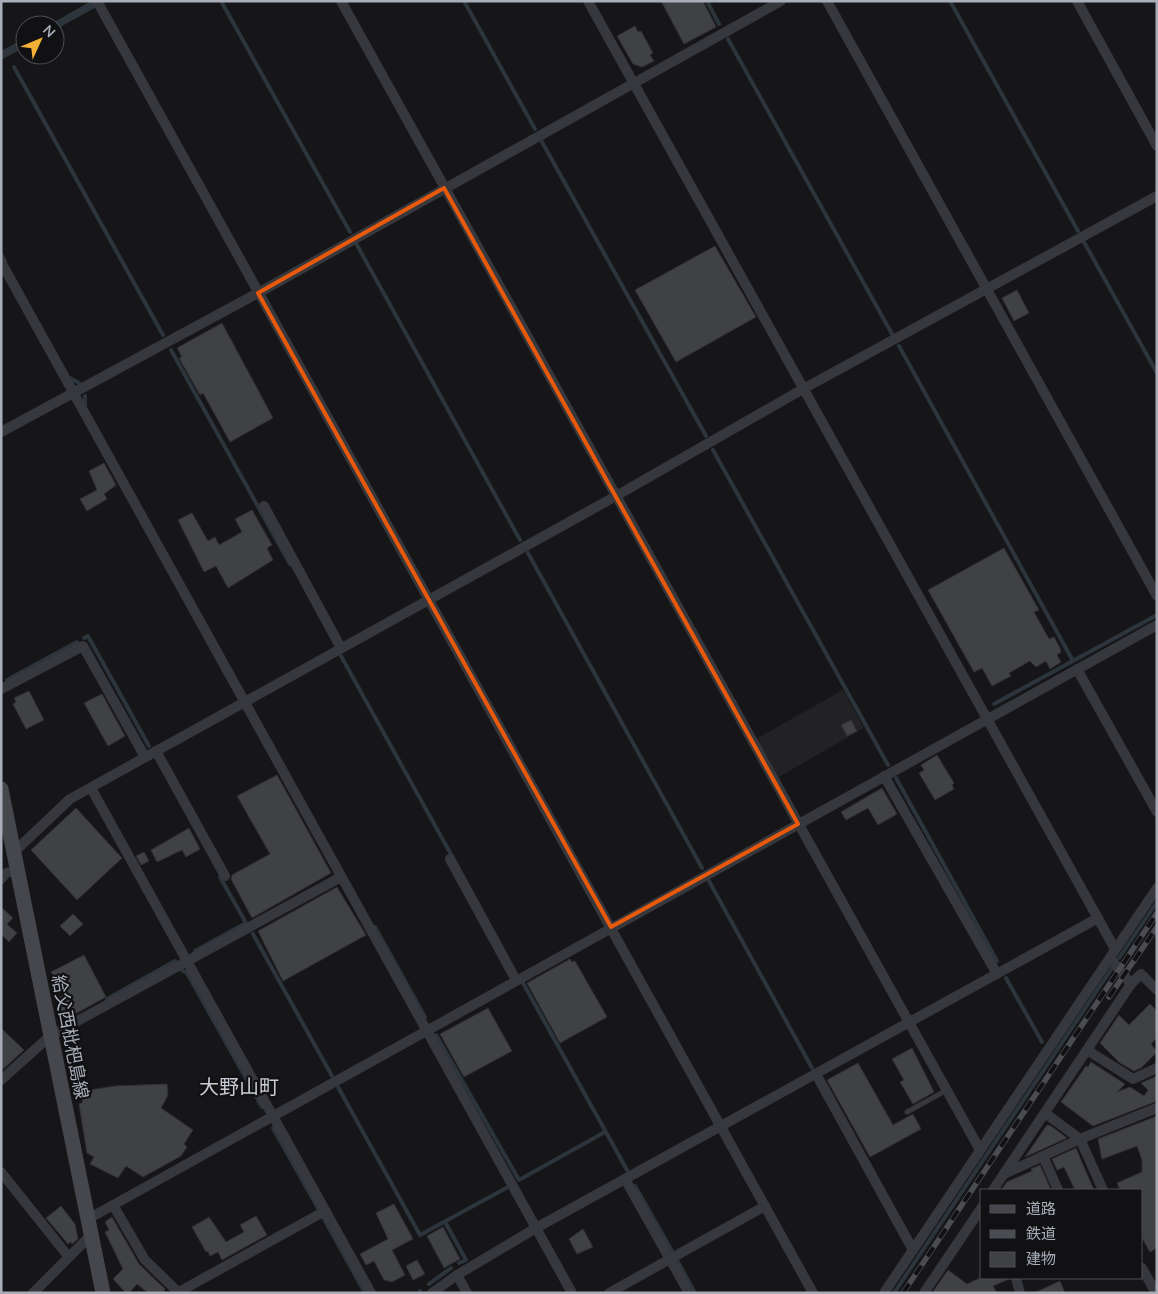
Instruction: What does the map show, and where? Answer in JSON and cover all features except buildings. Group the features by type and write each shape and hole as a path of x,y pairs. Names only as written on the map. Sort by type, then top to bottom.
{"main road":[{"name":"給父西枇杷島線","path":"1,789 103,1293"}],"street":[{"path":"341,1 980,1150"},
{"path":"588,1 1098,918 1112,953 1131,984"},
{"path":"1,432 258,293 781,1"},
{"path":"827,1 1157,596"},
{"path":"1076,1 1157,146"},
{"path":"99,4 813,1293"},
{"path":"14,852 70,799 430,600 804,389 1157,196"},
{"path":"1,262 572,1293"},
{"path":"264,506 341,648"},
{"path":"88,1219 1157,625"},
{"path":"1,689 83,646 145,757"},
{"path":"1078,669 1157,812"},
{"path":"156,751 225,876"},
{"path":"884,776 997,974"},
{"path":"90,788 188,961 371,1293"},
{"path":"450,859 516,980"},
{"path":"1,879 6,873 18,870"},
{"path":"1,1080 50,1036 341,877"},
{"path":"884,1293 1157,888"},
{"path":"432,1293 457,1275 536,1228 1098,918"},
{"path":"994,1189 1131,984 1141,974 1157,990"},
{"path":"1087,1050 1133,1079 1157,1068"},
{"path":"816,1074 913,1250"},
{"path":"1004,1174 1080,1139 1156,1110"},
{"path":"1045,1113 1080,1139 1103,1189"},
{"path":"1043,1156 1058,1189"},
{"path":"1,1172 68,1256"},
{"path":"625,1180 689,1293"},
{"path":"113,1205 145,1260 178,1292 325,1210"},
{"path":"609,1293 765,1206"},
{"path":"924,1293 980,1210"},
{"path":"33,1293 68,1256 91,1236"},
{"path":"1143,1270 1156,1293"},
{"path":"457,1275 467,1293"},
{"path":"1016,1279 1020,1293"}],"lane":[{"path":"908,1112 946,1090"}],"highlighted area":[{"path":"444,188 798,824 611,927 258,293"}],"shaded area":[{"path":"91,1 107,1 65,24 65,16"},
{"path":"15,43 15,52 1,60 1,51"},
{"path":"843,690 864,728 777,778 756,739"}],"waterway":[{"path":"221,1 350,232"},
{"path":"464,1 535,129"},
{"path":"707,1 719,24"},
{"path":"950,1 1078,231"},
{"path":"728,39 892,334"},
{"path":"14,67 163,335"},
{"path":"542,142 706,436"},
{"path":"1084,242 1157,373"},
{"path":"357,245 520,540"},
{"path":"1,254 5,261"},
{"path":"899,346 1073,661"},
{"path":"171,350 290,564"},
{"path":"70,378 79,383"},
{"path":"85,396 85,405"},
{"path":"713,450 888,765"},
{"path":"528,553 702,868"},
{"path":"994,704 1157,615"},
{"path":"84,638 88,636 149,746"},
{"path":"7,680 77,642"},
{"path":"341,656 453,858"},
{"path":"896,778 997,961"},
{"path":"195,951 246,923 220,877"},
{"path":"709,881 812,1068"},
{"path":"1119,958 1157,902"},
{"path":"375,927 425,1017"},
{"path":"253,934 332,1076"},
{"path":"107,999 175,961"},
{"path":"894,1293 1112,968"},
{"path":"182,970 187,973 262,1107"},
{"path":"1006,978 1042,1042"},
{"path":"523,983 627,1170"},
{"path":"436,1035 519,1180 605,1132"},
{"path":"338,1087 420,1235 508,1187"},
{"path":"273,1128 318,1208"},
{"path":"635,1186 672,1251"},
{"path":"323,1217 365,1293"},
{"path":"445,1222 466,1260 459,1263"},
{"path":"678,1262 695,1293"},
{"path":"429,1284 451,1268"}],"railway":[{"path":"903,1293 1157,913"},
{"path":"1109,997 1157,927"}],"district":[{"name":"大野山町","path":"239,1087"}]}
